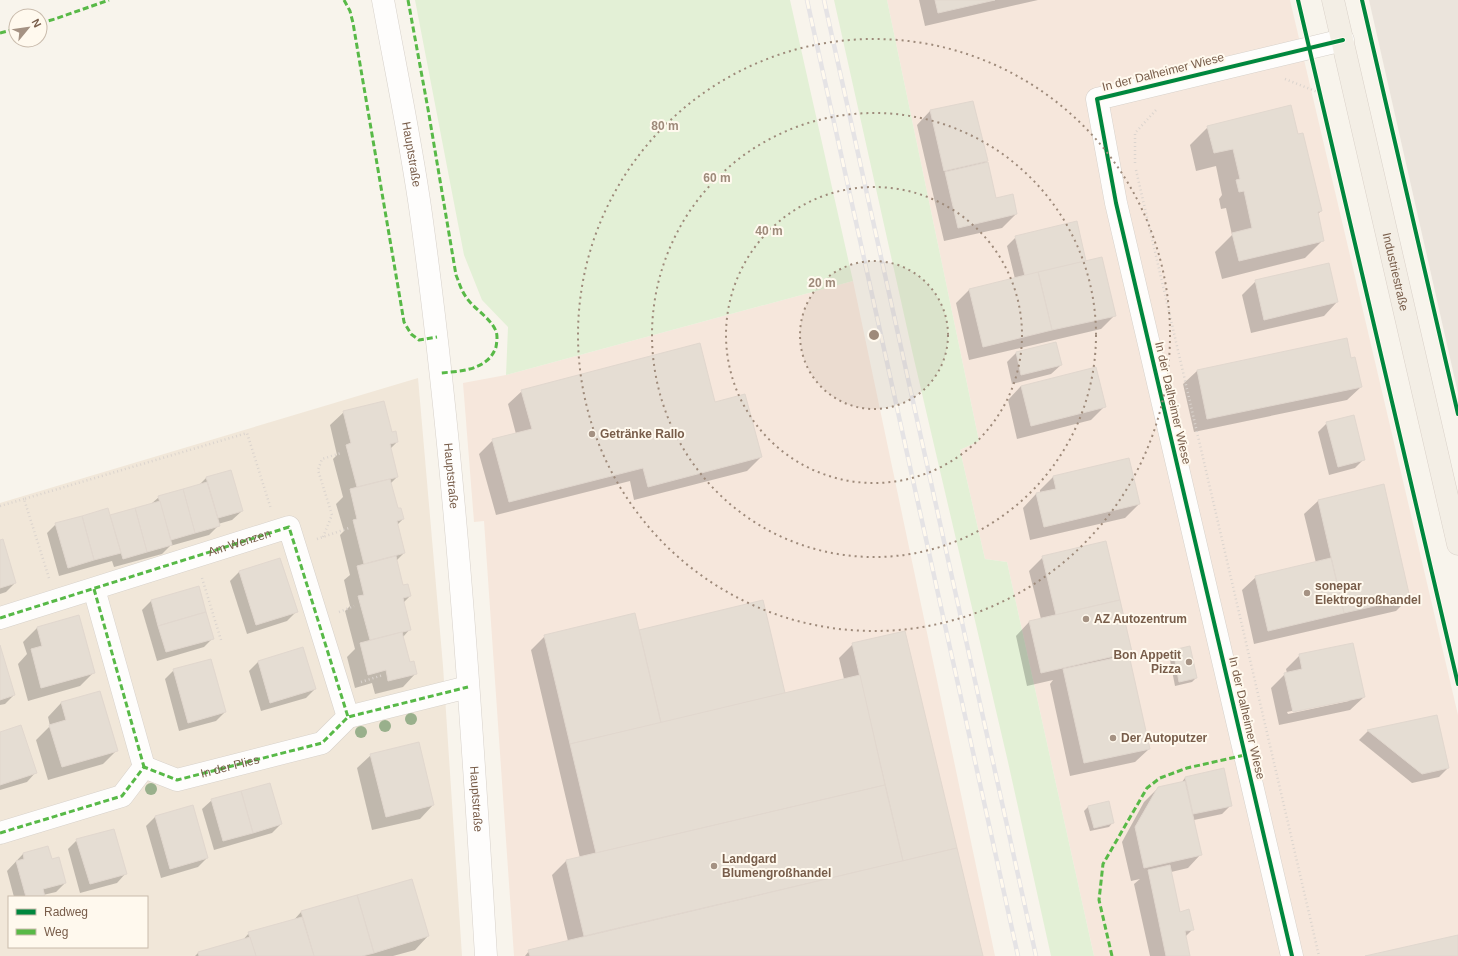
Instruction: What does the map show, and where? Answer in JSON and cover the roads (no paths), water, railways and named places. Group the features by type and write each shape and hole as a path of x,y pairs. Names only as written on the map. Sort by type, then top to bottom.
{"main road":[{"name":"Industriestraße","path":"1333,0 1458,544"}],"street":[{"name":"Hauptstraße","path":"383,0 418,194 438,344 458,547 486,956"},
{"name":"In der Dalheimer Wiese","path":"1292,956 1118,210 1097,98 1342,40"},
{"name":"Am Wenzen","path":"0,618 289,527 348,717"},
{"path":"0,833 122,796 144,767 94,589"},
{"path":"348,717 468,687"},
{"name":"In der Plies","path":"144,767 177,780 322,743 348,717"}],"railway":[{"path":"807,0 1018,956"},
{"path":"824,0 1036,956"}],"place":[{"name":"Getränke Rallo","path":"592,434"},
{"name":"sonepar Elektrogroßhandel","path":"1307,593"},
{"name":"AZ Autozentrum","path":"1086,619"},
{"name":"Bon Appetit Pizza","path":"1189,662"},
{"name":"Der Autoputzer","path":"1113,738"},
{"name":"Landgard Blumengroßhandel","path":"714,866"}]}
